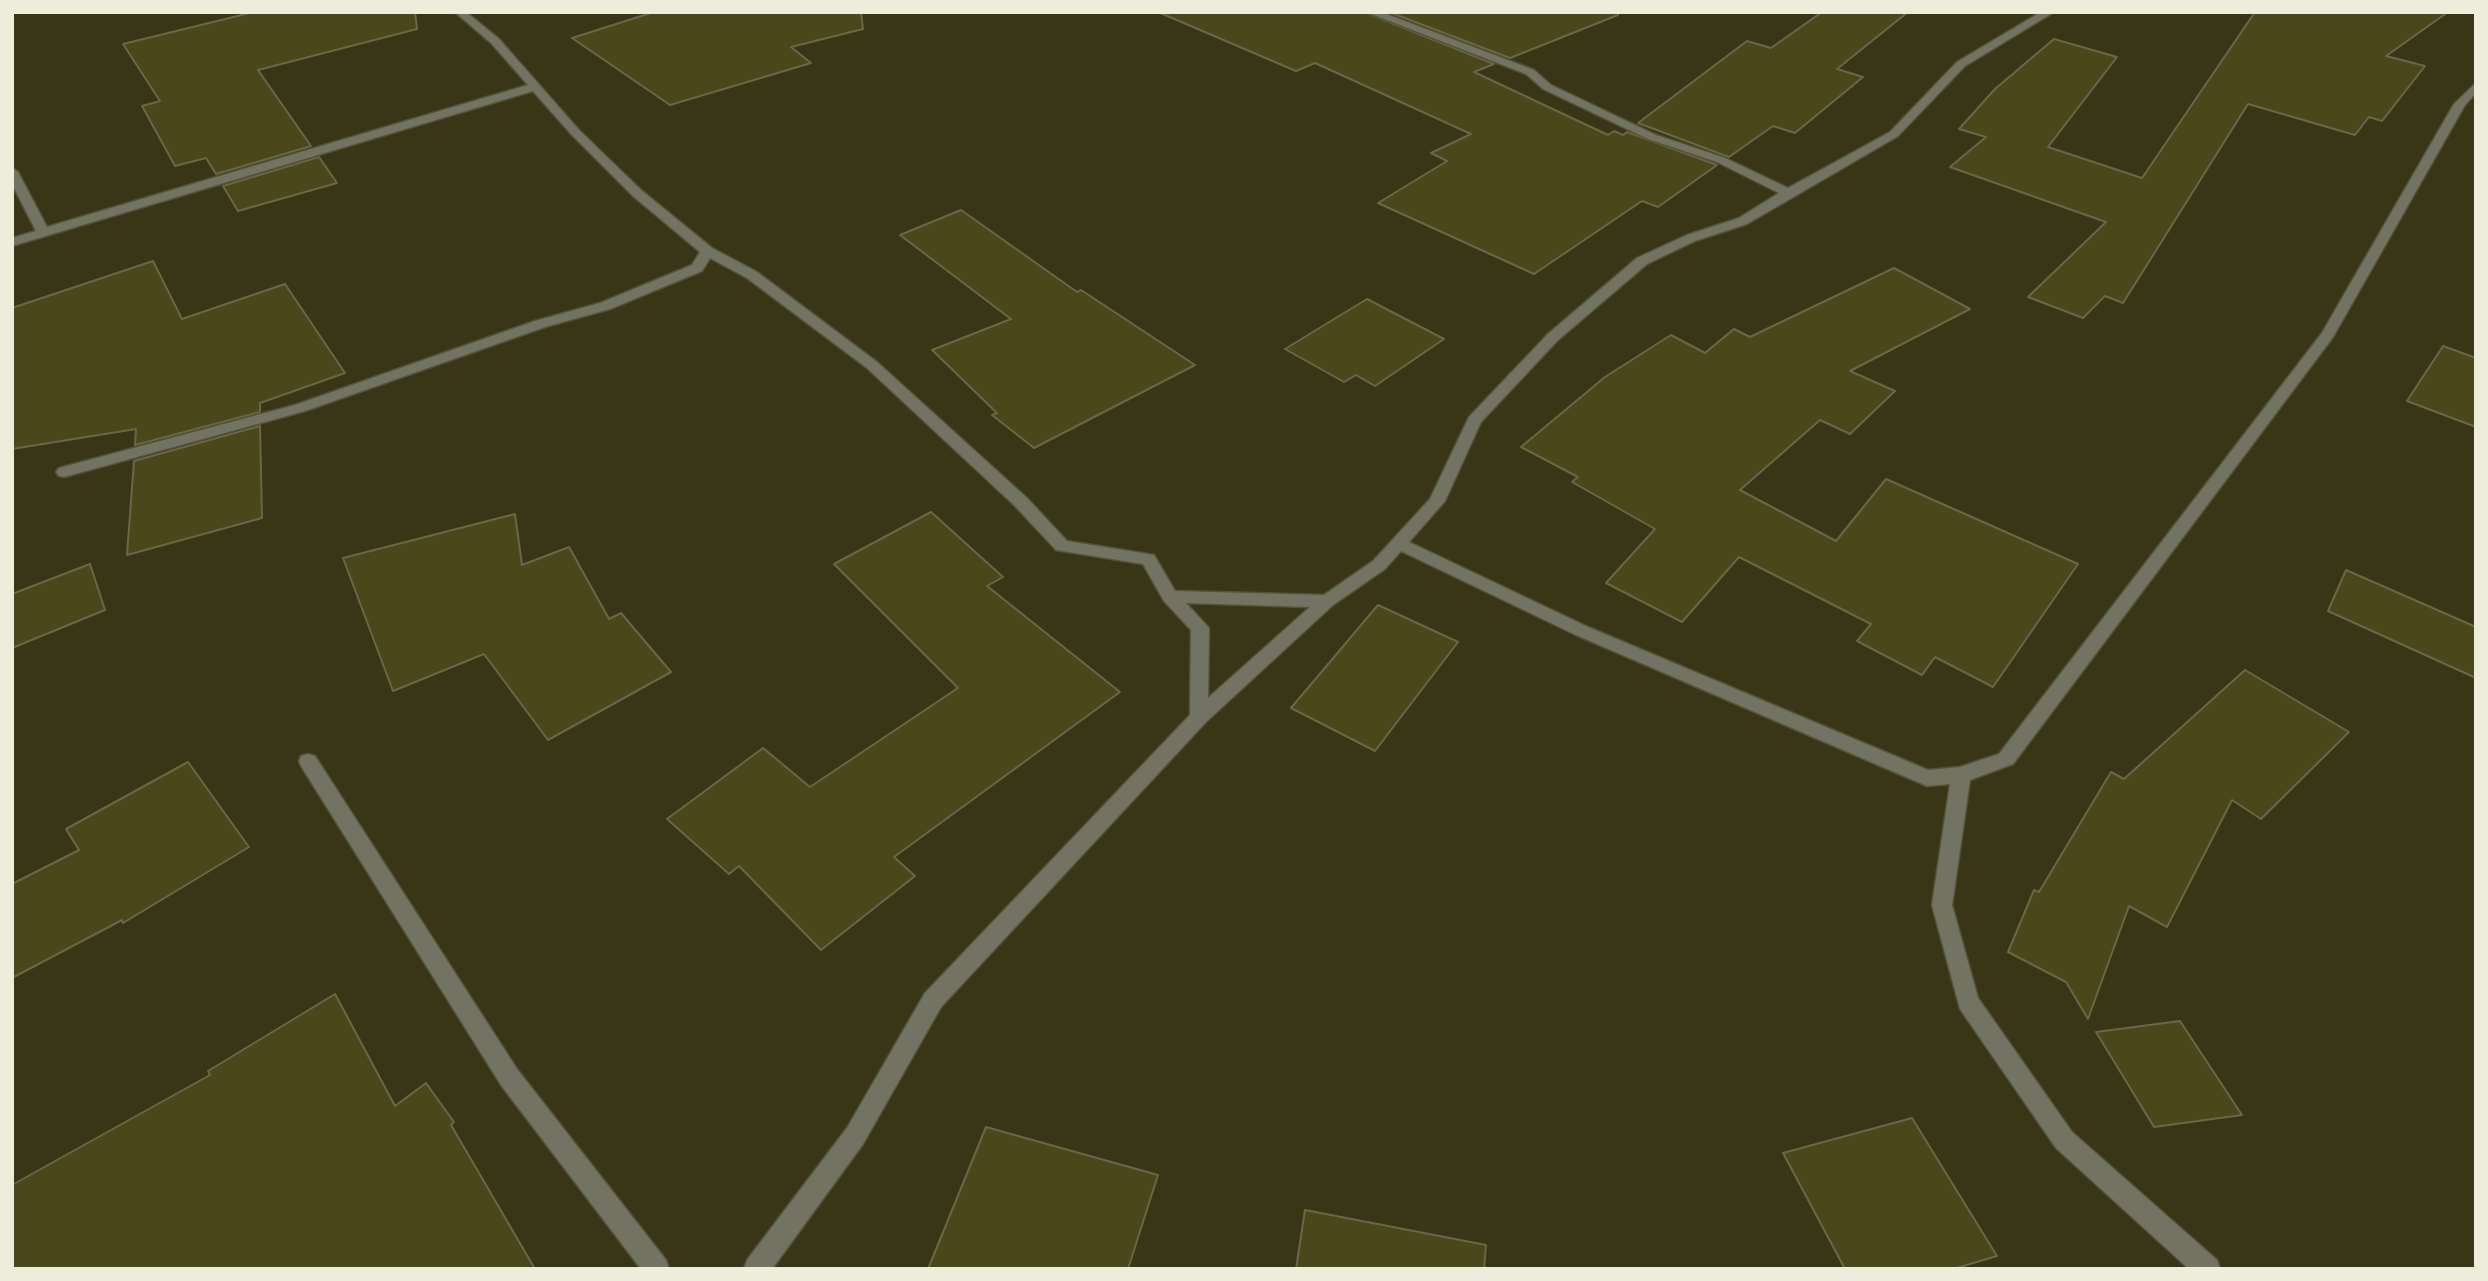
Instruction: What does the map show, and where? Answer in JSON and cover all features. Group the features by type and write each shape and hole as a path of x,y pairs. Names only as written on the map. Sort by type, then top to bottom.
{"street":[{"path":"460,12 495,41 534,87 637,193 707,251 752,275 872,365 1021,502 1062,546 1148,559 1170,597 1200,628 1199,717"},
{"path":"1371,12 1530,72 1548,87 1652,136 1721,160 1788,193"},
{"path":"756,1269 855,1136 933,1000 1199,717 1327,601 1379,565 1437,501 1474,420 1553,337 1642,261 1691,238 1744,221 1788,193 1894,134 1961,64 2049,12"},
{"path":"1398,543 1582,631 1927,778 1961,775 2006,759 2328,334 2460,104 2476,86"},
{"path":"12,242 534,87"},
{"path":"12,172 44,233"},
{"path":"64,472 300,408 540,324 605,306 697,268 707,251"},
{"path":"1170,597 1327,601"},
{"path":"308,761 509,1077 657,1269"},
{"path":"1961,775 1942,905 1968,1002 2064,1140 2208,1269"}],"building":[{"path":"254,12 415,12 417,29 258,70 311,146 216,174 206,158 175,166 142,106 160,101 123,44"},
{"path":"654,12 861,12 863,29 791,47 811,63 670,105 572,38"},
{"path":"1158,12 1364,12 1494,64 1474,72 1608,135 1614,131 1623,135 1627,132 1717,165 1658,207 1642,201 1534,274 1378,203 1447,161 1431,153 1471,134 1315,63 1296,71"},
{"path":"1389,12 1618,12 1618,15 1510,58"},
{"path":"1822,12 1908,12 1837,69 1863,77 1795,133 1773,126 1729,157 1638,123 1747,41 1771,48"},
{"path":"2255,12 2448,12 2386,56 2425,66 2382,121 2369,117 2355,135 2248,104 2123,303 2105,296 2083,318 2028,297 2106,222 1950,167 1986,137 1959,129 1995,89 2054,39 2117,57 2048,147 2142,178"},
{"path":"319,157 337,183 238,211 223,186"},
{"path":"961,210 1077,292 1081,290 1195,365 1034,448 992,415 997,413 932,350 1011,319 900,235"},
{"path":"153,261 182,319 285,284 345,373 260,403 260,412 135,445 136,429 12,449 12,308"},
{"path":"1894,268 1970,309 1850,371 1895,391 1850,434 1820,420 1740,490 1836,541 1886,479 2078,564 1993,687 1935,657 1922,675 1857,641 1871,624 1739,557 1682,622 1606,583 1655,529 1572,482 1578,477 1521,447 1605,377 1671,335 1705,353 1734,329 1750,337"},
{"path":"1367,299 1444,339 1375,386 1356,375 1344,382 1285,349"},
{"path":"2443,346 2476,358 2476,427 2407,401"},
{"path":"260,426 262,518 127,555 134,461"},
{"path":"931,512 1003,577 987,586 1120,692 894,857 915,876 821,950 739,866 729,874 667,819 763,748 810,787 958,688 834,564"},
{"path":"515,514 522,565 569,547 609,619 621,613 671,672 548,740 484,654 393,691 343,558"},
{"path":"90,564 105,610 12,648 12,594"},
{"path":"2346,570 2476,627 2476,678 2328,611"},
{"path":"1378,605 1458,642 1375,751 1291,708"},
{"path":"2245,670 2349,732 2261,819 2232,800 2167,927 2129,906 2088,1019 2066,982 2008,952 2034,890 2039,892 2111,772 2124,779"},
{"path":"188,762 249,847 123,923 122,920 12,978 12,884 79,850 66,829"},
{"path":"335,994 395,1106 426,1083 454,1122 451,1125 535,1269 12,1269 12,1185 210,1075 208,1071"},
{"path":"2180,1021 2242,1115 2154,1127 2096,1032"},
{"path":"1912,1118 1997,1256 1953,1269 1845,1269 1783,1153"},
{"path":"986,1127 1158,1175 1128,1269 928,1269"},
{"path":"1305,1210 1486,1245 1484,1269 1296,1269"}]}
